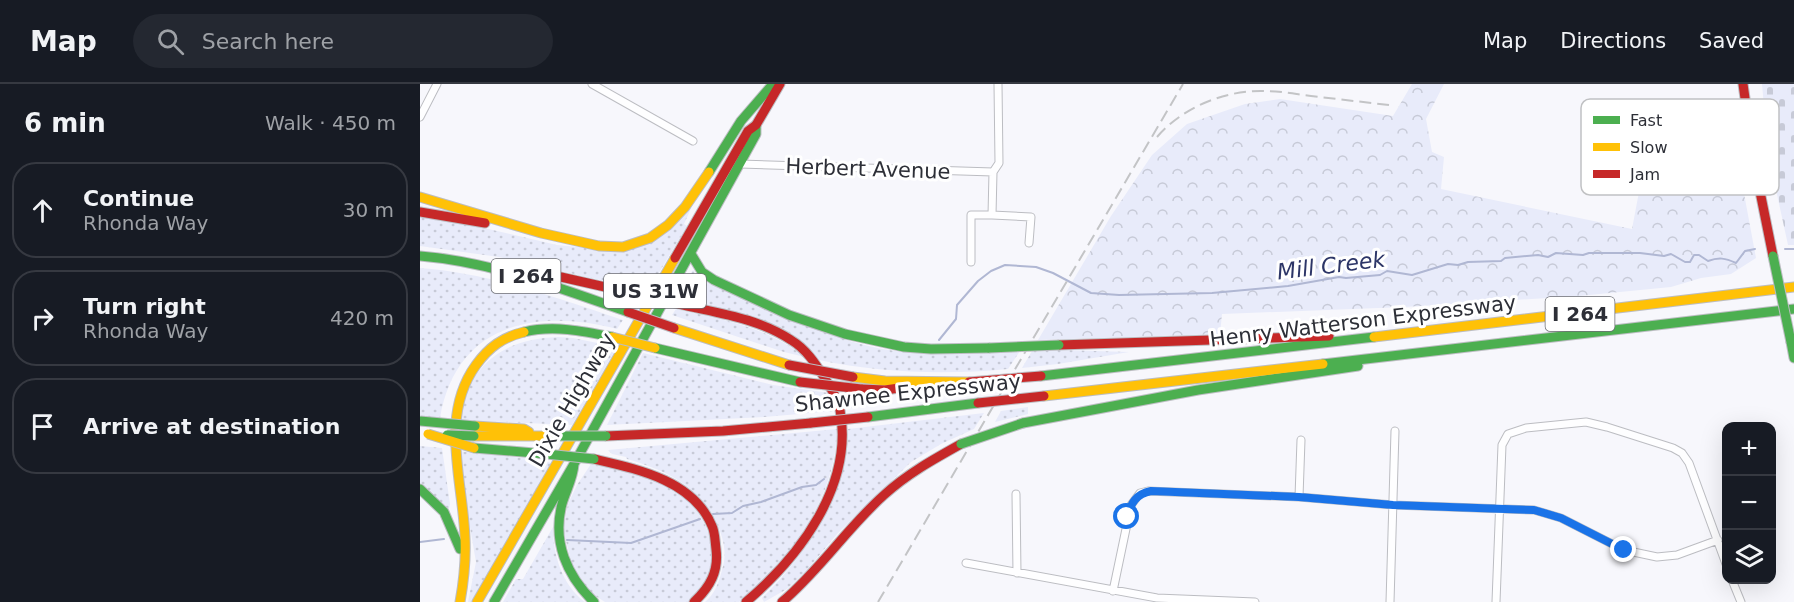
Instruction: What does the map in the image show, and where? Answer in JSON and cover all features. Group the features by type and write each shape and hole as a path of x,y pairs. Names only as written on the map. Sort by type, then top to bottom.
{"main road":[{"path":"420,212 443,214 528,230 589,245 612,248 631,246 657,235 678,215 754,104 773,84"},
{"name":"Dixie Highway","path":"477,602 748,131 756,125 780,84"},
{"path":"1743,84 1745,99"},
{"name":"Dixie Highway","path":"494,602 691,254 756,134 756,125"},
{"path":"1761,195 1794,358"},
{"path":"420,197 515,224 528,230"},
{"path":"691,254 702,272 714,280 789,315 845,334 904,347 989,348 1313,336 1366,338"},
{"name":"Shawnee Expressway","path":"420,256 476,264 531,277 674,328 789,365 885,381 936,383"},
{"path":"531,277 561,277 757,323 777,331 813,359 834,394 840,410 841,451 832,484 805,539 764,588 746,602"},
{"name":"Henry Watterson Expressway","path":"936,383 1041,376 1794,287"},
{"name":"Henry Watterson Expressway","path":"1397,356 1794,309"},
{"path":"460,602 464,585 465,544 451,460 448,418 461,379 474,362 489,348 514,335 527,331 569,329 612,337 800,382 861,389 885,390 936,383"},
{"path":"782,602 813,574 874,503 898,482 961,444 1023,423 1198,390 1344,370 1397,356"},
{"name":"Shawnee Expressway","path":"424,434 606,436 723,431 868,417 1289,366 1397,356"},
{"path":"420,421 524,429 538,436"},
{"path":"424,434 474,448 594,459 644,470 674,485 698,506 712,527 718,561 712,582 694,602"},
{"path":"574,464 574,477 559,515 558,540 567,568 582,592 594,602"},
{"path":"420,489 444,512 464,557"}],"street":[{"path":"420,117 437,84"},
{"path":"592,84 601,86 693,141"},
{"path":"992,215 995,171 999,163 998,84"},
{"name":"Herbert Avenue","path":"740,164 995,171"},
{"path":"970,261 971,215 1030,217 1029,243"},
{"path":"1496,602 1502,445 1508,434 1526,428 1594,423 1677,449 1686,456 1722,552"},
{"path":"1390,602 1395,431"},
{"path":"1299,497 1301,440"},
{"path":"1113,591 1131,505 1140,494 1151,491 1299,497 1393,505 1534,510 1552,514 1618,547 1657,557 1677,555 1718,540"},
{"path":"1016,494 1017,573"},
{"path":"966,563 1157,598 1255,602"},
{"path":"1734,584 1741,602"}],"green space":[{"path":"1412,84 1444,84 1426,119 1432,152 1444,157 1441,189 1632,229 1638,195 1744,195 1756,258 1731,274 1701,278 1671,287 1579,296 1404,307 1222,314 1220,334 1038,340 1111,216 1152,155 1187,124 1245,104 1280,99 1393,116"},
{"path":"1762,84 1794,84 1794,245 1788,245 1777,195 1779,195 1779,99 1763,99"},
{"path":"693,204 684,224 687,226 648,291 499,257 420,246 420,216 454,221 557,245 610,250 649,242"},
{"path":"420,268 497,281 623,320 617,329 587,323 557,321 529,323 504,330 481,343 463,361 449,386 440,418 420,416"},
{"path":"693,270 695,272 687,283 699,290 707,282 793,320 860,344 916,353 1020,351 1008,369 961,372 889,370 819,360 793,334 776,325 738,312 682,299 685,282"},
{"path":"676,309 759,331 790,346 805,357 672,315"},
{"path":"558,337 617,347 572,425 457,420 470,384 491,359 520,343"},
{"path":"1032,351 1129,352 1022,368"},
{"path":"643,353 773,385 829,393 834,411 607,425"},
{"path":"841,394 873,396 869,406 844,409"},
{"path":"1028,407 1028,414 995,422 1001,411"},
{"path":"984,413 974,429 941,444 911,462 838,533 805,572 787,589 764,602 762,598 794,563 821,521 841,475 848,429"},
{"path":"837,429 835,453 829,478 807,526 776,569 739,602 705,602 718,583 724,556 721,534 706,505 696,494 672,476 626,457 612,454 608,450"},
{"path":"420,446 442,448 449,509 420,485"},
{"path":"457,451 542,460 551,463 473,602 468,602 476,562"},
{"path":"591,464 632,472 658,482 681,495 698,512 712,546 711,570 706,581 689,602 605,602 591,593 573,569 563,529 568,504"},
{"path":"553,527 560,569 570,587 585,602 503,602 516,579 523,579"}],"waterway":[{"name":"Mill Creek","path":"939,340 956,319 957,305 978,281 991,271 1005,265 1036,267 1053,273 1091,293 1119,295 1212,293 1288,286 1339,277 1380,275 1387,271 1412,275 1448,264 1501,261 1505,258 1538,255 1548,257 1556,253 1583,255 1640,253 1664,256 1671,254 1685,262 1690,262 1694,255 1699,255 1708,261 1722,259 1736,263 1745,251 1755,249"},
{"name":"Mill Creek","path":"1785,249 1794,249"},
{"name":"Mill Creek","path":"713,514 732,513 743,506 802,487 816,485 824,479"},
{"name":"Mill Creek","path":"567,540 631,543 700,519"},
{"name":"Mill Creek","path":"420,542 444,539"}],"railway":[{"path":"878,602 1183,84"},
{"path":"1157,137 1167,126 1192,109 1220,97 1249,91 1282,92 1389,105"}],"traffic: fast":[{"path":"709,172 741,121 773,84"},
{"path":"494,602 574,464 756,134 756,125"},
{"path":"691,254 702,272 714,280 789,315 845,334 904,347 989,348"},
{"path":"420,256 500,270 628,312"},
{"path":"1773,256 1791,342"},
{"path":"1323,364 1794,309"},
{"path":"524,332 557,329 612,337"},
{"path":"1041,376 1374,337"},
{"path":"1791,342 1794,358"},
{"path":"989,348 1059,345"},
{"path":"655,348 800,382"},
{"path":"1023,423 1198,390 1358,366"},
{"path":"868,417 978,403"},
{"path":"420,421 475,426"},
{"path":"961,444 1023,423"},
{"path":"447,435 474,436"},
{"path":"556,436 606,436"},
{"path":"474,448 546,454"},
{"path":"546,454 594,459"},
{"path":"574,464 562,504 559,532 569,570 594,602"},
{"path":"420,489 444,512 460,549"}],"traffic: slow":[{"path":"420,197 541,233 599,246 623,247 650,238 668,225 685,207 709,172"},
{"path":"477,602 675,258"},
{"path":"1374,337 1794,287"},
{"path":"674,328 789,365"},
{"path":"460,602 465,546 456,449 458,405 465,385 481,359 503,340 524,332"},
{"path":"612,337 655,348"},
{"path":"1044,396 1323,364"},
{"path":"853,377 885,381 969,382"},
{"path":"475,426 524,429 529,432"},
{"path":"428,434 474,448"},
{"path":"474,436 556,436"}],"traffic: jam":[{"path":"675,258 748,131 756,125 780,84"},
{"path":"1743,84 1745,99"},
{"path":"1761,195 1773,256"},
{"path":"420,212 485,223"},
{"path":"538,277 561,277 636,294"},
{"path":"636,294 679,304"},
{"path":"679,304 751,321 791,340 806,352 838,401 842,438 839,465 831,492 803,541 766,584 746,602"},
{"path":"628,312 674,328"},
{"path":"1059,345 1329,336"},
{"path":"789,365 853,377"},
{"path":"969,382 1041,376"},
{"path":"800,382 861,389"},
{"path":"861,389 885,390 906,387"},
{"path":"978,403 1044,396"},
{"path":"811,423 868,417"},
{"path":"606,436 723,431 811,423"},
{"path":"782,602 893,487 961,444"},
{"path":"594,459 628,467 662,479 678,487 703,510 714,531 717,557 715,571 709,584 694,602"}],"route":[{"path":"1127,517 1134,499 1148,491 1299,497 1399,505 1518,508 1552,514 1624,550"}]}
